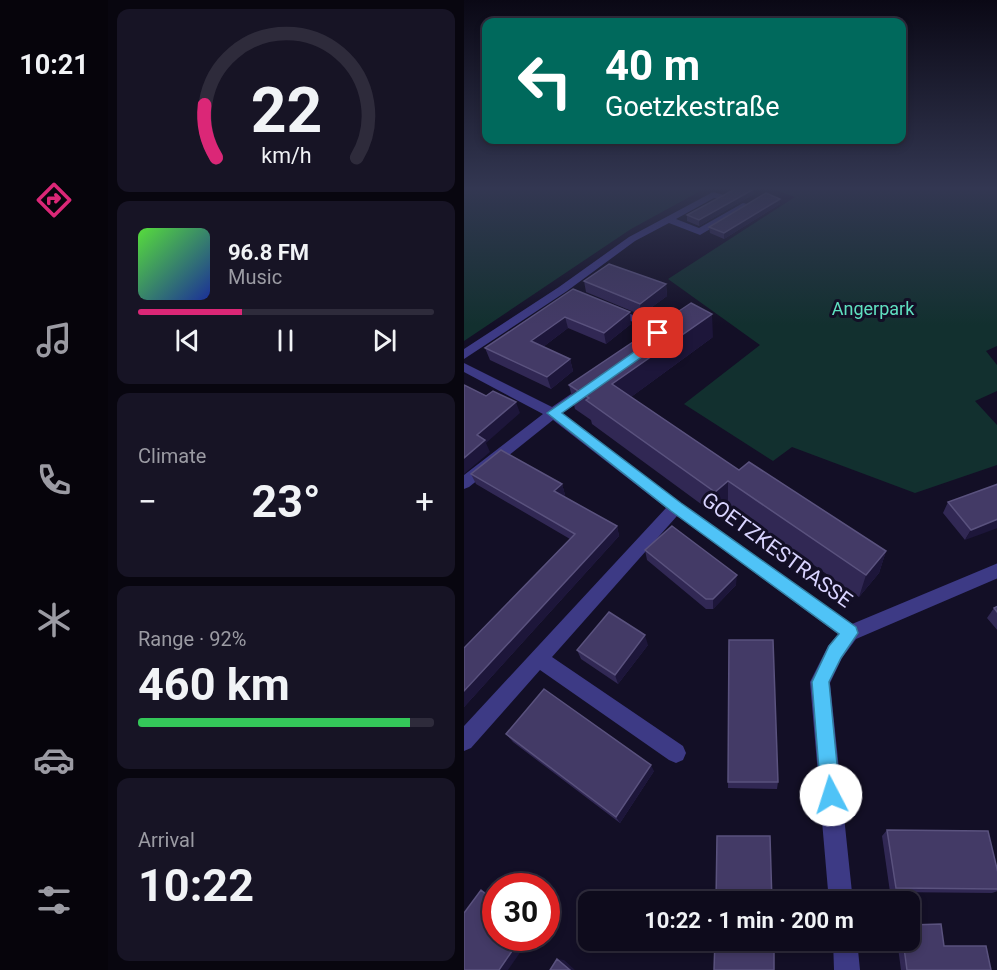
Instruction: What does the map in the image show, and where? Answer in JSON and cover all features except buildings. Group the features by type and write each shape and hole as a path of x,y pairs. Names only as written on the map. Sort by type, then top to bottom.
{"street":[{"path":"464,355 568,291 640,234"},
{"path":"604,306 654,327 658,333 656,341 637,354"},
{"name":"GOETZKESTRASSE","path":"464,367 553,413 676,507 850,633"},
{"path":"464,483 553,413 600,380"},
{"name":"GOETZKESTRASSE","path":"464,741 676,507"},
{"path":"840,891 820,682 835,652 850,633 998,570"},
{"path":"538,658 676,753"},
{"path":"846,951 847,970"}],"green space":[{"path":"464,234 623,234 464,341"},
{"name":"Angerpark","path":"737,234 997,234 997,346 986,351 997,365 997,391 975,401 997,425 997,465 915,493 792,447 773,461 684,404 760,345 668,279"}],"route":[{"path":"658,333 656,341 553,413 676,507 850,633 835,652 820,682 831,795"}]}
